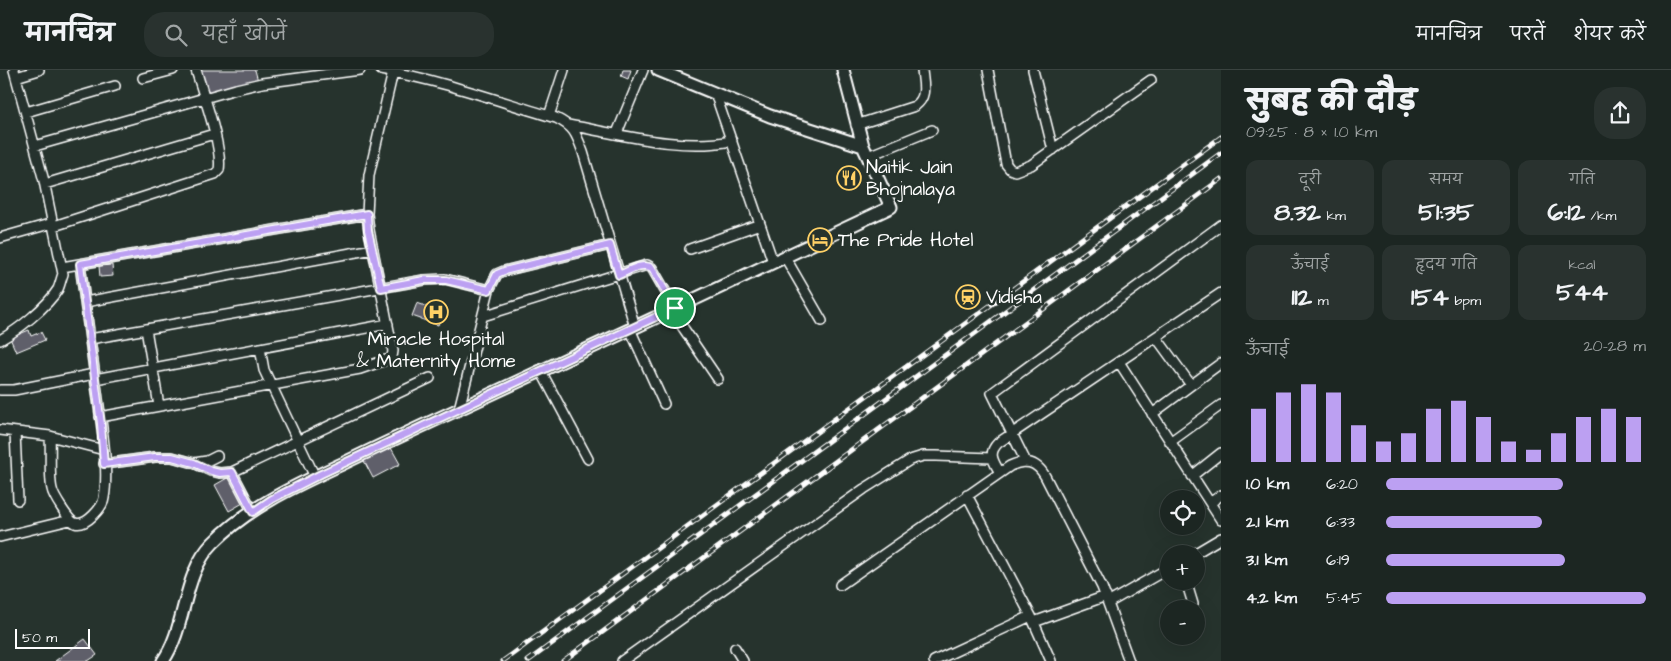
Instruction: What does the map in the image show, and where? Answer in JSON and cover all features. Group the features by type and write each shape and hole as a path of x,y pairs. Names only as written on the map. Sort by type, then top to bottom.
{"street":[{"path":"0,340 29,319 46,303 58,289 63,274 54,224 15,73 39,70"},
{"path":"143,78 173,70"},
{"path":"0,238 54,224 215,174 220,170 214,134 196,70"},
{"path":"35,146 236,88 360,70"},
{"path":"381,70 464,90 549,116 568,125 650,139 706,145 732,141"},
{"path":"549,116 564,70"},
{"path":"617,133 643,70"},
{"path":"658,70 770,116 866,151 932,130"},
{"path":"166,660 181,619 191,580 201,558 213,543 272,499 315,477 892,206 856,125 843,70"},
{"path":"856,125 916,106 922,102 924,96 922,70"},
{"path":"988,70 1006,164 1015,172 1031,165 1151,80"},
{"path":"1032,70 1052,150"},
{"path":"100,416 360,369 392,357 393,351 372,249 367,214 368,175 393,72"},
{"path":"26,112 115,86"},
{"path":"715,93 773,262"},
{"path":"568,125 576,135 583,152 619,275 632,328 664,404"},
{"path":"44,184 214,134"},
{"path":"62,267 367,214"},
{"path":"690,249 760,224"},
{"path":"1026,462 992,393 1221,225"},
{"path":"459,409 489,290 497,274 610,245"},
{"path":"85,302 372,249"},
{"path":"785,257 822,321"},
{"path":"50,436 52,490 70,520 82,523 91,518 104,500 104,450 80,264"},
{"path":"483,316 647,265 652,268 673,309 718,379"},
{"path":"90,339 424,280 446,280 489,290"},
{"path":"1000,472 992,458 992,448 1221,293"},
{"path":"0,390 14,390 153,368 388,324"},
{"path":"146,329 159,406"},
{"path":"1156,337 1191,385"},
{"path":"260,348 264,370 315,477"},
{"path":"1118,362 1221,520"},
{"path":"1152,414 1221,363"},
{"path":"541,371 588,460"},
{"path":"104,464 155,457 172,457 194,463 211,471 220,473 232,472 430,378"},
{"path":"1170,442 1221,406"},
{"path":"0,430 50,436 104,450"},
{"path":"15,432 18,500"},
{"path":"1192,476 1221,453"},
{"path":"194,463 207,461 217,456"},
{"path":"622,661 864,489 910,460 923,456 992,458"},
{"path":"840,585 1000,472 1020,462 1026,462 1040,468 1045,476 1107,599 1129,661"},
{"path":"232,472 253,512"},
{"path":"967,495 1033,619 1051,661"},
{"path":"1210,503 1221,495"},
{"path":"0,537 70,520"},
{"path":"1205,548 1220,540"},
{"path":"934,661 1033,619 1107,599 1160,572"},
{"path":"736,648 743,661"}],"building":[{"path":"197,70 255,70 258,81 205,95"},
{"path":"623,70 631,70 628,79 621,76"},
{"path":"112,265 113,276 100,277 99,266"},
{"path":"417,303 443,312 438,325 412,316"},
{"path":"29,330 31,336 41,332 45,340 16,352 10,338"},
{"path":"390,446 400,464 373,478 363,459"},
{"path":"229,477 243,503 229,511 215,485"},
{"path":"85,639 97,655 88,661 55,661"}],"railway":[{"path":"503,661 1221,137"},
{"path":"528,661 1221,153"},
{"path":"563,661 1221,179"}],"place":[{"name":"Naitik Jain Bhojnalaya","path":"849,178"},
{"name":"The Pride Hotel","path":"820,240"},
{"name":"Vidisha","path":"968,297"},
{"name":"Miracle Hospital & Maternity Home","path":"436,312"}],"route":[{"path":"367,214 368,230 381,288 424,280 446,280 489,290 497,274 504,271 610,245 619,275 647,265 652,268 675,308 321,474 272,499 253,512 232,472 220,473 211,471 194,463 172,457 155,457 104,464 101,424 80,264 367,214"}]}
